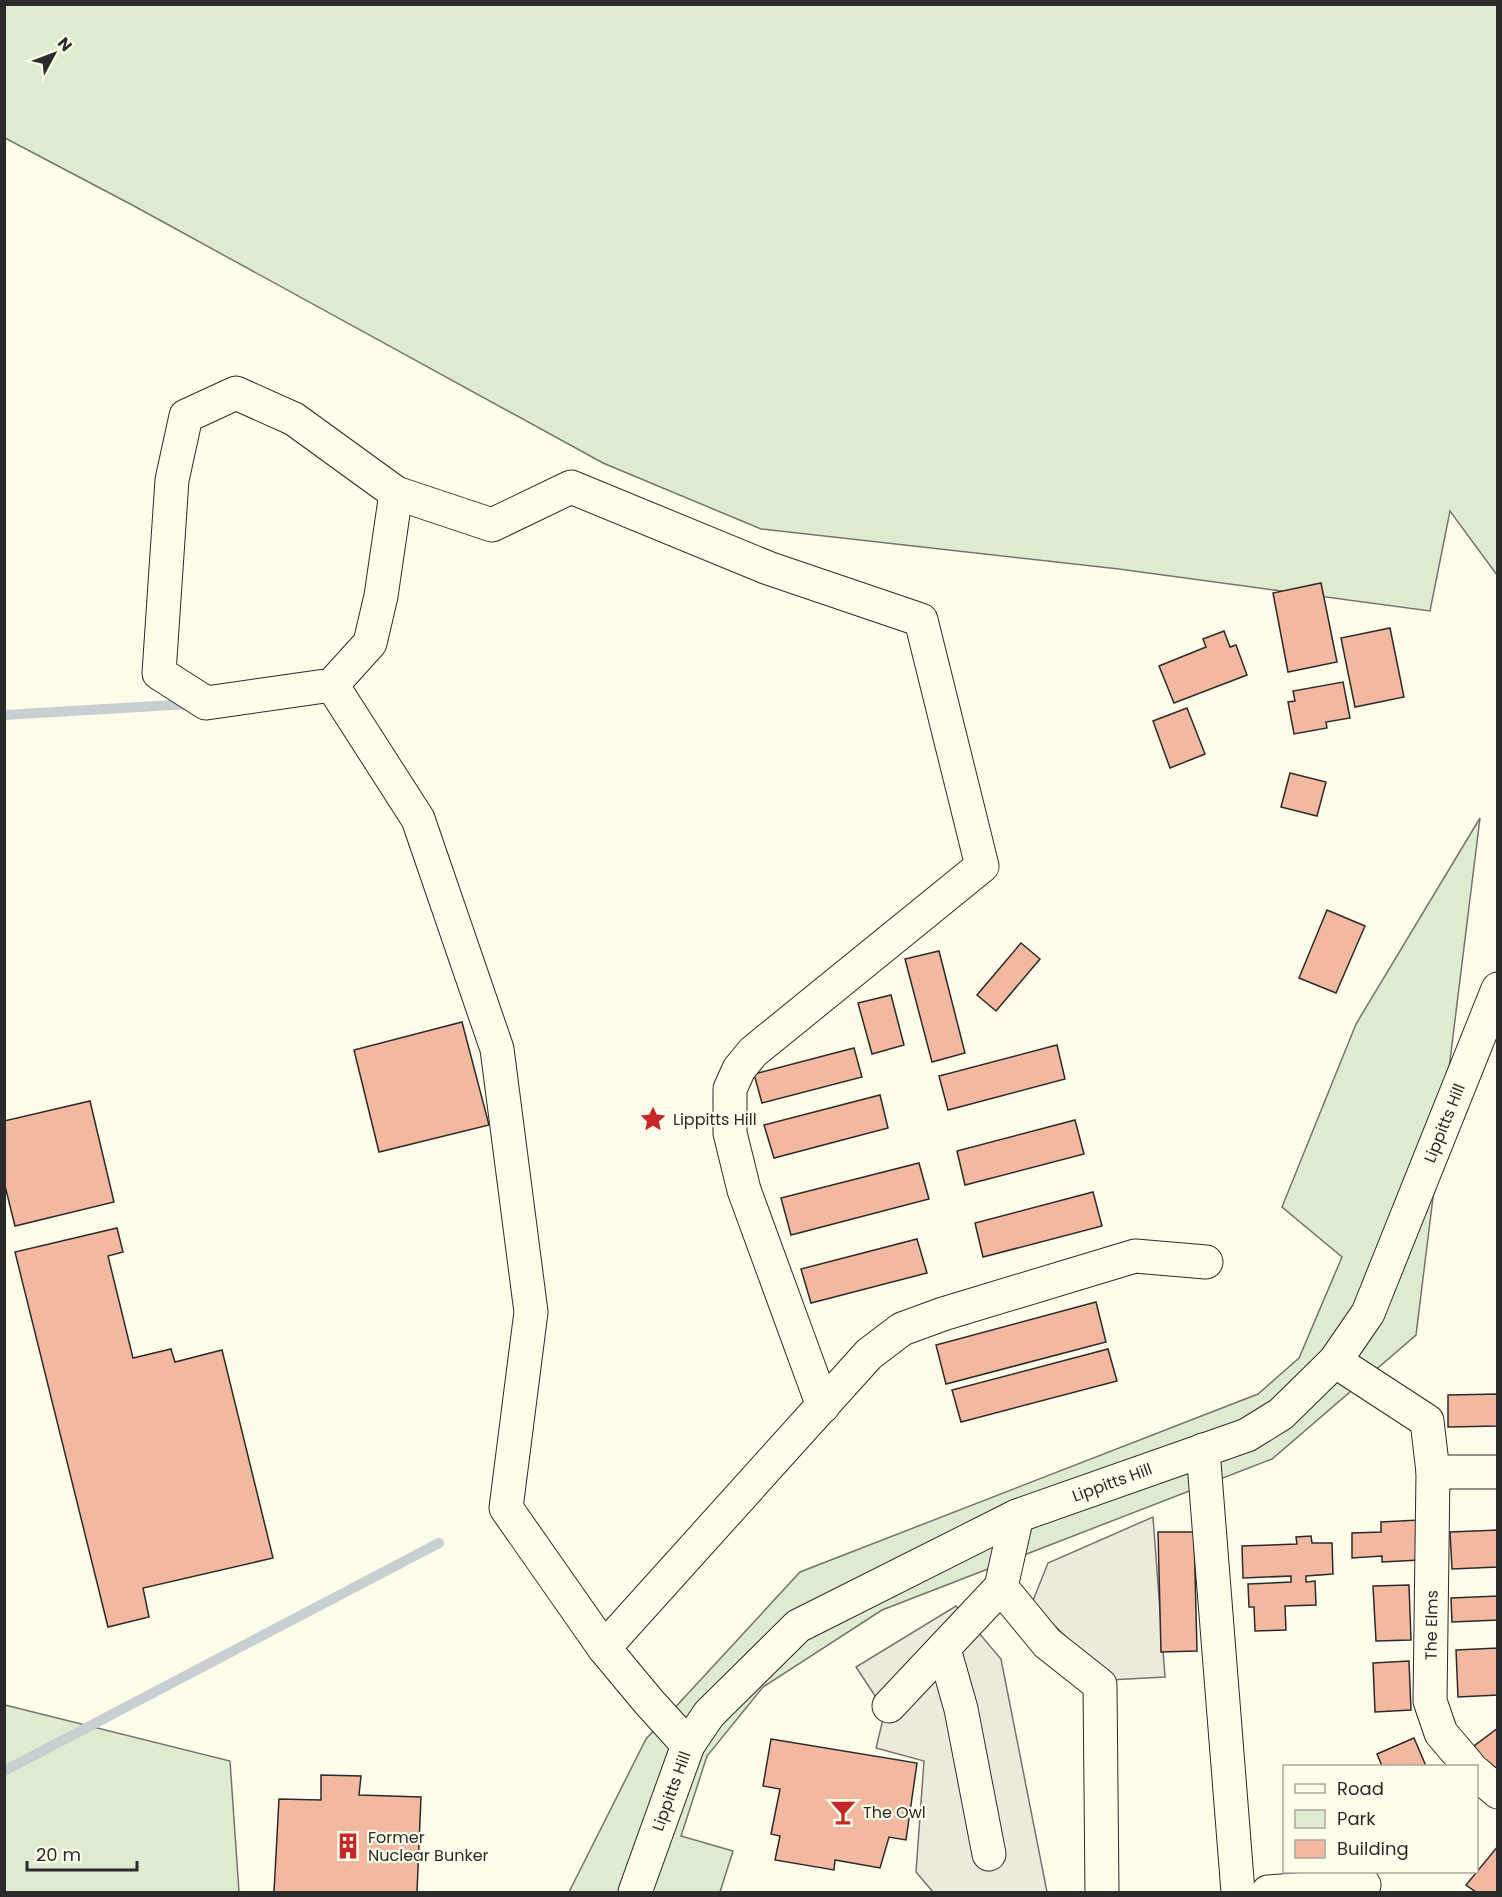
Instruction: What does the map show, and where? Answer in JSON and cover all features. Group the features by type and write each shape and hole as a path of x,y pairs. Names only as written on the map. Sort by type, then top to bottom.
{"street":[{"path":"396,493 381,596 370,643 332,685 206,703 159,673 172,480 186,416 236,393 294,419 396,493 492,525 571,487 768,568 921,620 982,866 753,1052 739,1069 730,1089 730,1132 744,1190 823,1406"},
{"path":"332,685 418,819 497,1049 531,1312 506,1508 604,1648 688,1745"},
{"name":"Lippitts Hill","path":"635,1893 688,1745 709,1714 798,1626 1017,1516 1247,1435 1281,1414 1335,1360 1368,1313 1497,989"},
{"path":"604,1648 869,1354 902,1329 943,1314 1135,1256 1206,1262"},
{"name":"The Elms","path":"1335,1360 1427,1421 1433,1472 1430,1701 1441,1733 1467,1765"},
{"path":"1203,1450 1238,1893"},
{"path":"1433,1472 1497,1472"},
{"path":"889,1706 1001,1587 1017,1516"},
{"path":"1001,1587 1047,1643 1100,1685 1102,1893"},
{"path":"944,1649 961,1709 989,1854"},
{"path":"1478,1775 1497,1792"},
{"path":"1268,1893 1364,1885"}],"green space":[{"path":"4,5 1497,5 1497,575 1450,511 1430,611 1119,569 761,529 603,463 134,206 5,138"},
{"path":"1480,818 1416,1335 1272,1459 882,1610 763,1687 707,1756 681,1836 733,1851 720,1892 569,1892 646,1739 800,1572 1258,1394 1299,1358 1342,1257 1282,1207 1356,1024"},
{"path":"5,1705 230,1761 239,1892 5,1892"}],"shaded area":[{"path":"1153,1517 1165,1677 1109,1680 1032,1603 1048,1563"},
{"path":"956,1606 1001,1659 1047,1892 933,1892 916,1872 924,1761 876,1748 885,1711 856,1667"}],"building":[{"path":"1321,583 1337,662 1288,672 1273,593"},
{"path":"1390,628 1404,697 1355,707 1341,638"},
{"path":"1224,631 1230,647 1236,645 1247,675 1174,703 1159,666 1206,647 1203,639"},
{"path":"1343,682 1350,718 1326,722 1327,728 1294,734 1288,702 1295,701 1293,691"},
{"path":"1187,708 1205,754 1170,768 1153,721"},
{"path":"1290,773 1326,782 1317,816 1281,807"},
{"path":"1327,910 1365,926 1336,993 1299,978"},
{"path":"1021,943 1040,959 996,1011 977,995"},
{"path":"939,951 965,1053 932,1062 905,959"},
{"path":"891,995 904,1045 872,1054 858,1003"},
{"path":"462,1022 489,1125 379,1152 354,1050"},
{"path":"1057,1045 1065,1079 948,1110 939,1076"},
{"path":"854,1048 862,1077 762,1103 754,1074"},
{"path":"880,1095 888,1128 774,1158 764,1125"},
{"path":"90,1101 114,1202 15,1226 4,1182 4,1121"},
{"path":"1075,1120 1084,1154 965,1185 957,1151"},
{"path":"919,1163 929,1199 791,1235 781,1198"},
{"path":"1093,1192 1102,1226 983,1257 975,1223"},
{"path":"117,1228 123,1252 108,1256 133,1358 171,1349 175,1362 222,1350 273,1558 143,1588 149,1617 108,1627 15,1252"},
{"path":"917,1239 927,1273 811,1303 801,1269"},
{"path":"1096,1302 1106,1342 946,1384 936,1345"},
{"path":"1108,1349 1117,1381 961,1422 952,1390"},
{"path":"1498,1394 1498,1426 1448,1427 1448,1395"},
{"path":"1419,1520 1420,1560 1382,1562 1382,1556 1352,1558 1352,1533 1381,1532 1381,1522"},
{"path":"1498,1530 1498,1567 1452,1569 1450,1532"},
{"path":"1158,1532 1194,1532 1197,1651 1161,1652"},
{"path":"1311,1536 1312,1543 1332,1543 1333,1574 1306,1576 1306,1582 1315,1581 1316,1605 1285,1606 1286,1630 1255,1631 1254,1607 1249,1607 1248,1584 1291,1582 1291,1576 1243,1578 1242,1546 1297,1544 1296,1537"},
{"path":"1409,1585 1411,1640 1376,1641 1373,1586"},
{"path":"1498,1596 1498,1620 1452,1622 1451,1598"},
{"path":"1498,1648 1498,1695 1458,1697 1456,1650"},
{"path":"1409,1661 1411,1710 1375,1712 1373,1663"},
{"path":"1498,1728 1498,1766 1492,1770 1474,1746"},
{"path":"1414,1738 1426,1765 1382,1765 1377,1754"},
{"name":"The Owl","path":"771,1739 917,1763 906,1840 889,1837 880,1868 835,1860 834,1870 775,1860 780,1836 771,1834 780,1789 763,1786"},
{"name":"Former Nuclear Bunker","path":"321,1775 361,1776 359,1795 421,1797 417,1892 274,1892 279,1799 321,1800"},
{"path":"1498,1846 1498,1892 1476,1892 1466,1885"}],"waterway":[{"path":"4,715 190,704"},
{"path":"4,1771 439,1543"}],"place":[{"name":"Lippitts Hill","path":"653,1119"},
{"name":"The Owl","path":"843,1812"},
{"name":"Former Nuclear Bunker","path":"348,1846"}]}
